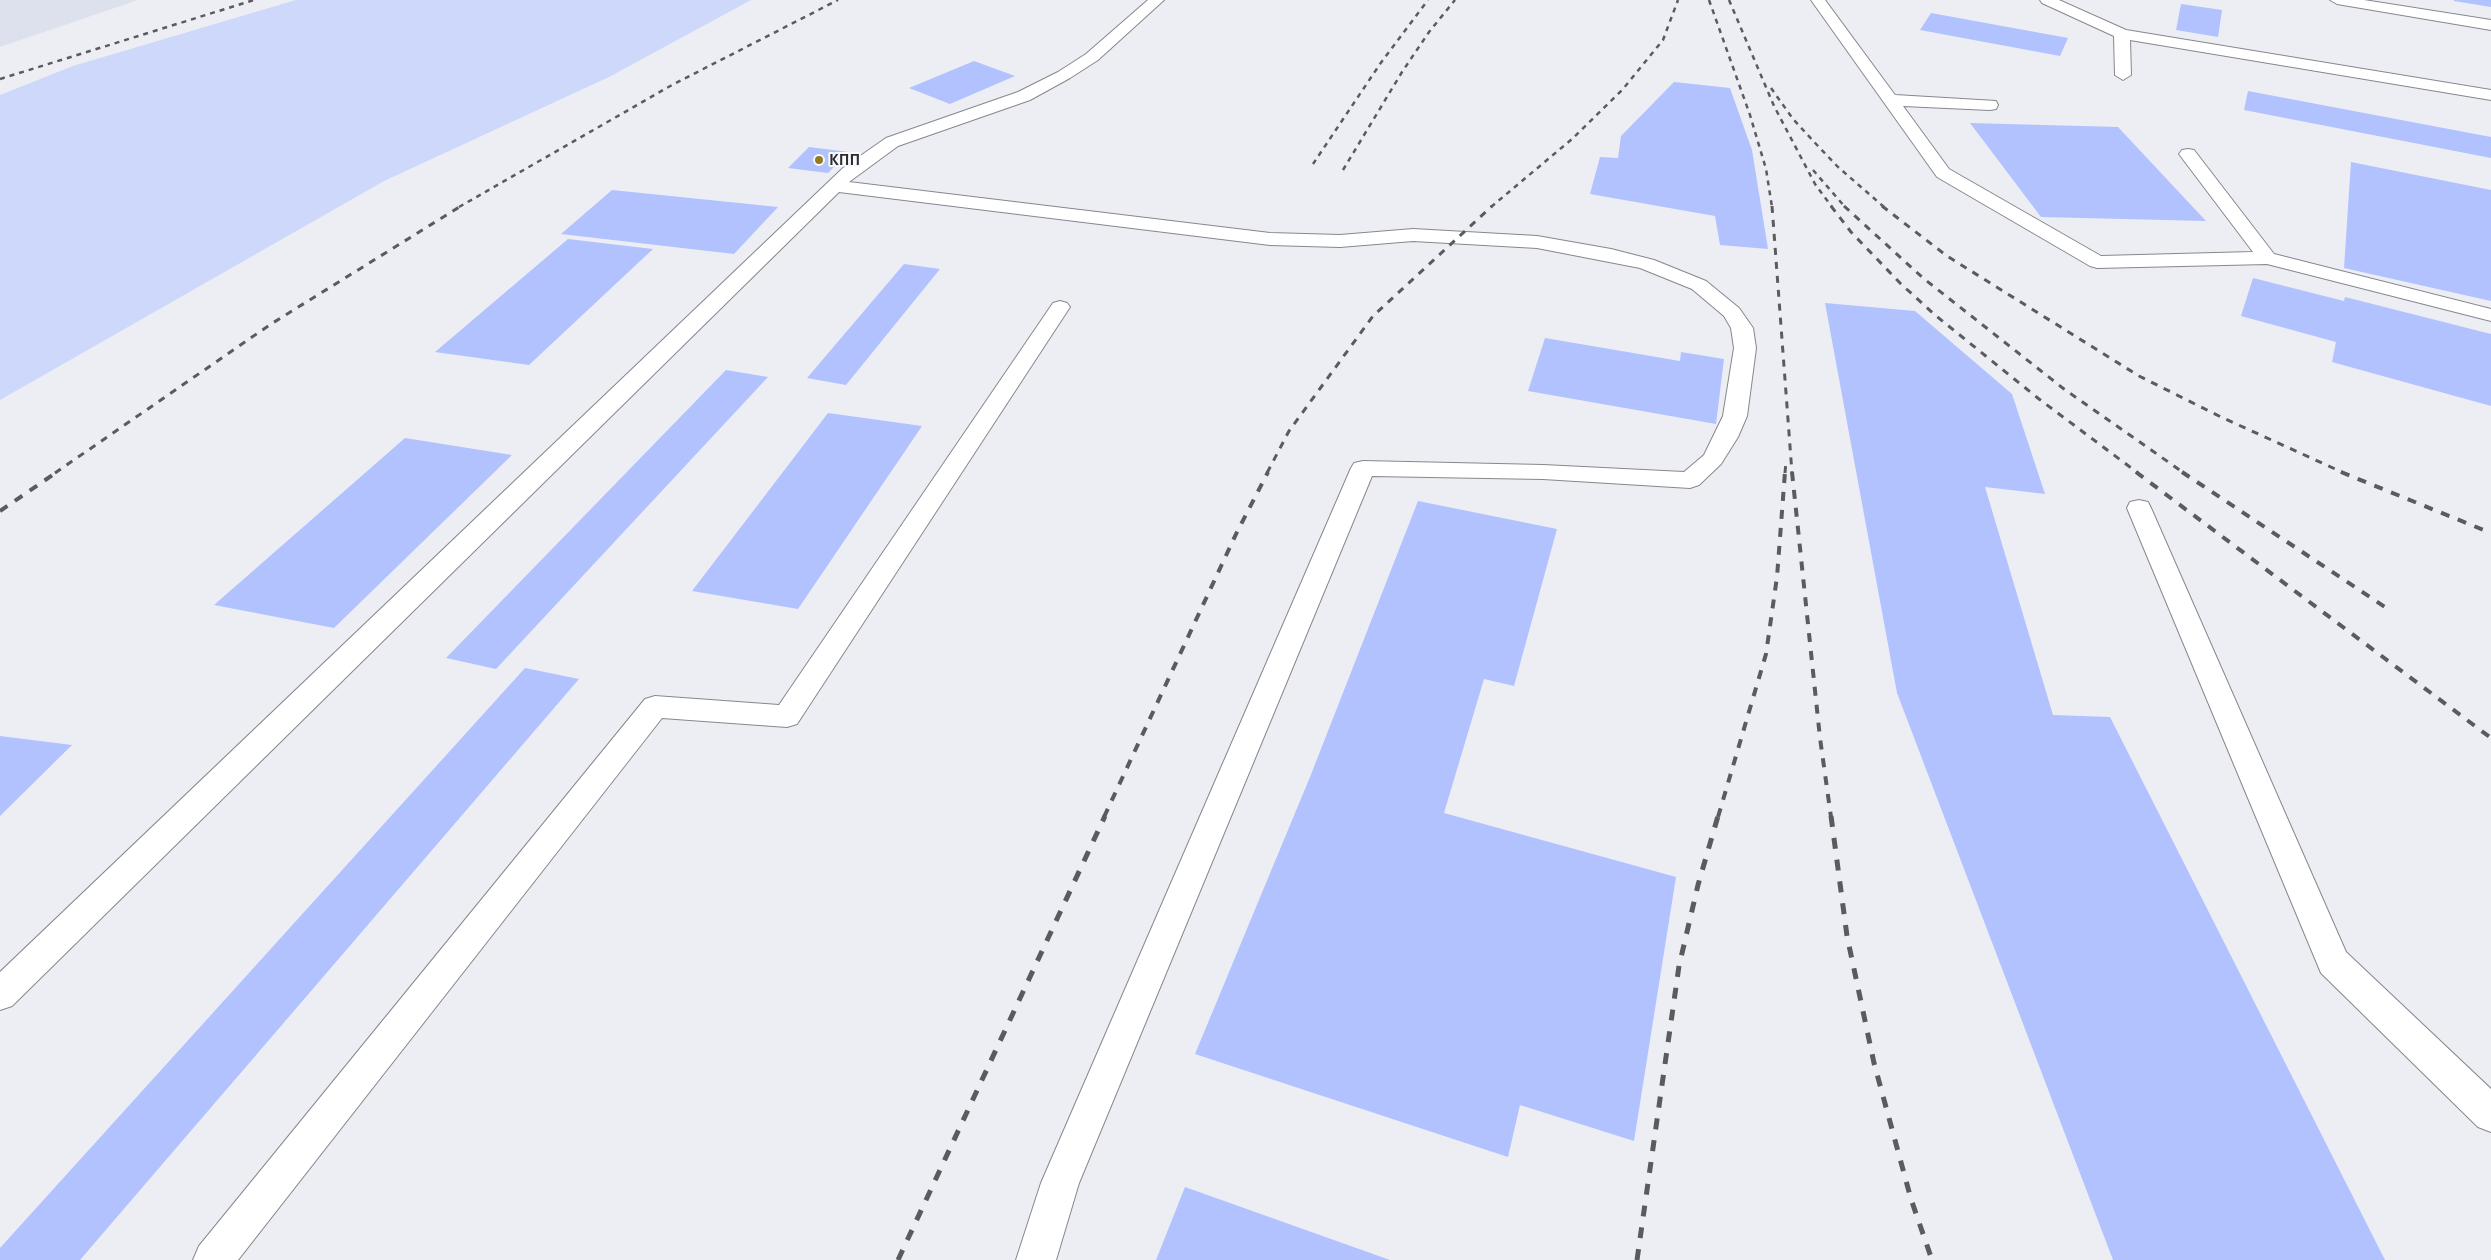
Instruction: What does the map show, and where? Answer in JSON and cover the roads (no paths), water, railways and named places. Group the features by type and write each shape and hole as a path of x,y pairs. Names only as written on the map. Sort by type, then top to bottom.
{"lane":[{"path":"0,995 849,172 892,142 977,114 1024,96 1064,75 1092,57 1157,0"},
{"path":"1818,0 1942,173 2097,262 2267,258 2491,315"},
{"path":"2047,0 2122,34 2491,95"},
{"path":"2336,0 2491,25"},
{"path":"2122,34 2123,75"},
{"path":"1890,100 1990,105"},
{"path":"2188,154 2267,258"},
{"path":"836,186 1270,239 1340,241 1414,235 1492,238 1572,248 1647,264 1678,275 1698,285 1718,299 1732,312 1742,328 1745,348 1735,416 1714,459 1690,480 1543,472 1363,468 1060,1183 1036,1260"},
{"path":"213,1260 655,707 787,716 1060,307"},
{"path":"2138,508 2333,962 2491,1114"}],"railway":[{"path":"0,79 254,0"},
{"path":"459,207 672,85 838,0"},
{"path":"1313,164 1380,64 1428,0"},
{"path":"1343,170 1402,72 1429,32 1455,0"},
{"path":"1491,207 1572,139 1623,89 1663,40 1678,0"},
{"path":"1709,0 1750,115 1766,169 1772,207"},
{"path":"1729,0 1774,106 1815,184 1832,207"},
{"path":"1771,88 1793,119 1817,145 1838,167 1884,207"},
{"path":"1813,170 1845,207"},
{"path":"55,473 271,324 461,206"},
{"path":"1267,473 1289,431 1373,316 1492,206"},
{"path":"1772,206 1792,473"},
{"path":"1831,206 1851,232 1901,284 1935,315 2039,399 2138,473"},
{"path":"1882,206 1947,256 2139,376 2221,417 2344,473"},
{"path":"1845,207 1923,278 2064,389 2184,473"},
{"path":"1785,473 1786,461"},
{"path":"0,511 57,472"},
{"path":"1104,817 1237,532 1268,472"},
{"path":"1718,817 1766,654 1777,577 1785,472"},
{"path":"1792,472 1820,738 1831,817"},
{"path":"2136,472 2491,738"},
{"path":"2182,472 2391,611"},
{"path":"2341,472 2491,533"},
{"path":"898,1260 1105,816"},
{"path":"1637,1260 1679,966 1698,885 1718,816"},
{"path":"1831,816 1847,936 1874,1063 1911,1199 1932,1260"}],"place":[{"name":"КПП","path":"819,160"}]}
